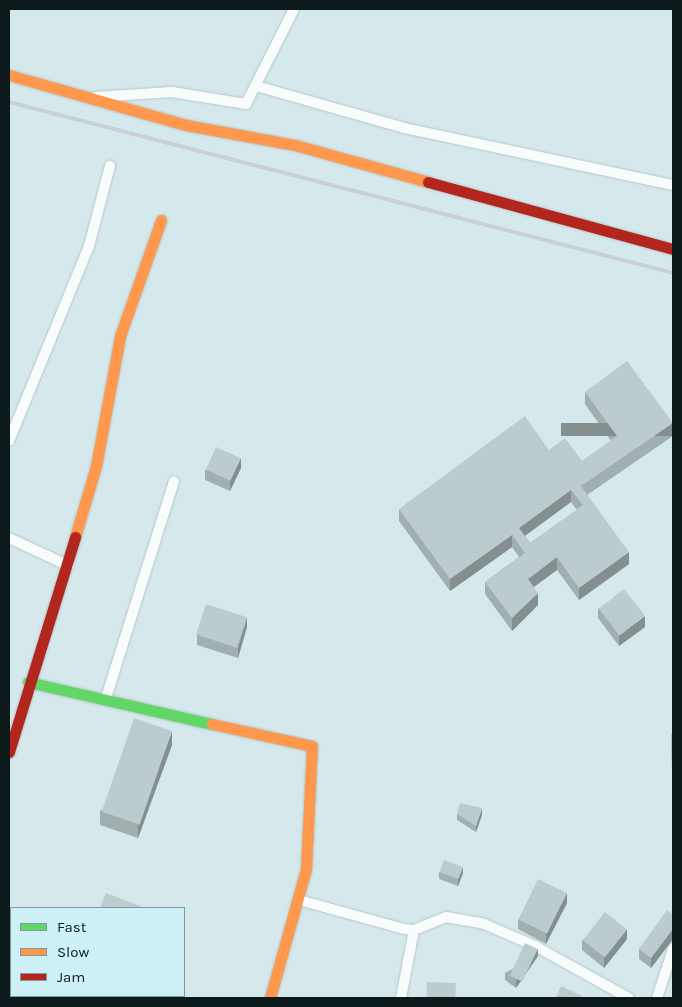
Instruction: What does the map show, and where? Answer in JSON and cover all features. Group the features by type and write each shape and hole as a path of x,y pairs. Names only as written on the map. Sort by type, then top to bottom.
{"street":[{"path":"96,97 172,92 242,106 256,86 294,9"},
{"path":"9,76 96,97 186,125 295,145 673,249"},
{"path":"256,86 404,128 673,185"},
{"path":"9,442 89,246 110,166"},
{"path":"9,752 28,682 68,566 96,466 111,369 161,220"},
{"path":"106,698 174,481"},
{"path":"9,538 68,566"},
{"path":"28,682 106,698 312,746 306,869 299,900 270,998"},
{"path":"299,900 414,930 446,917 484,924 535,946 629,998"},
{"path":"401,998 414,930"},
{"path":"657,998 669,978 673,948"}],"building":[{"path":"627,361 673,423 581,486 629,552 579,588 557,557 528,579 538,593 512,618 485,582 525,553 512,535 450,579 399,509 525,416 549,450 565,438 582,461 617,436 585,392","holes":["571,490 583,505 530,543 519,528"]},
{"path":"216,447 241,458 230,481 206,470"},
{"path":"624,589 645,616 620,635 599,609"},
{"path":"206,604 247,617 237,648 196,634"},
{"path":"134,718 172,731 140,825 102,812"},
{"path":"671,734 673,734 673,760 672,760"},
{"path":"460,803 482,808 476,826 457,814"},
{"path":"444,860 463,867 458,879 440,872"},
{"path":"538,879 567,893 547,933 518,919"},
{"path":"106,893 143,907 100,907"},
{"path":"667,910 673,915 673,929 651,958 639,949"},
{"path":"605,912 627,929 605,958 583,940"},
{"path":"525,943 538,949 522,982 510,976"},
{"path":"427,982 456,983 455,998 426,998"},
{"path":"561,986 582,996 580,998 556,998"}],"railway":[{"path":"9,102 673,273"}],"traffic: fast":[{"path":"28,682 212,724"}],"traffic: slow":[{"path":"9,75 186,125 295,145 428,182"},
{"path":"75,537 96,466 120,336 161,220"},
{"path":"212,724 312,746 306,869 270,998"}],"traffic: jam":[{"path":"428,182 673,249"},
{"path":"9,752 75,537"}]}
